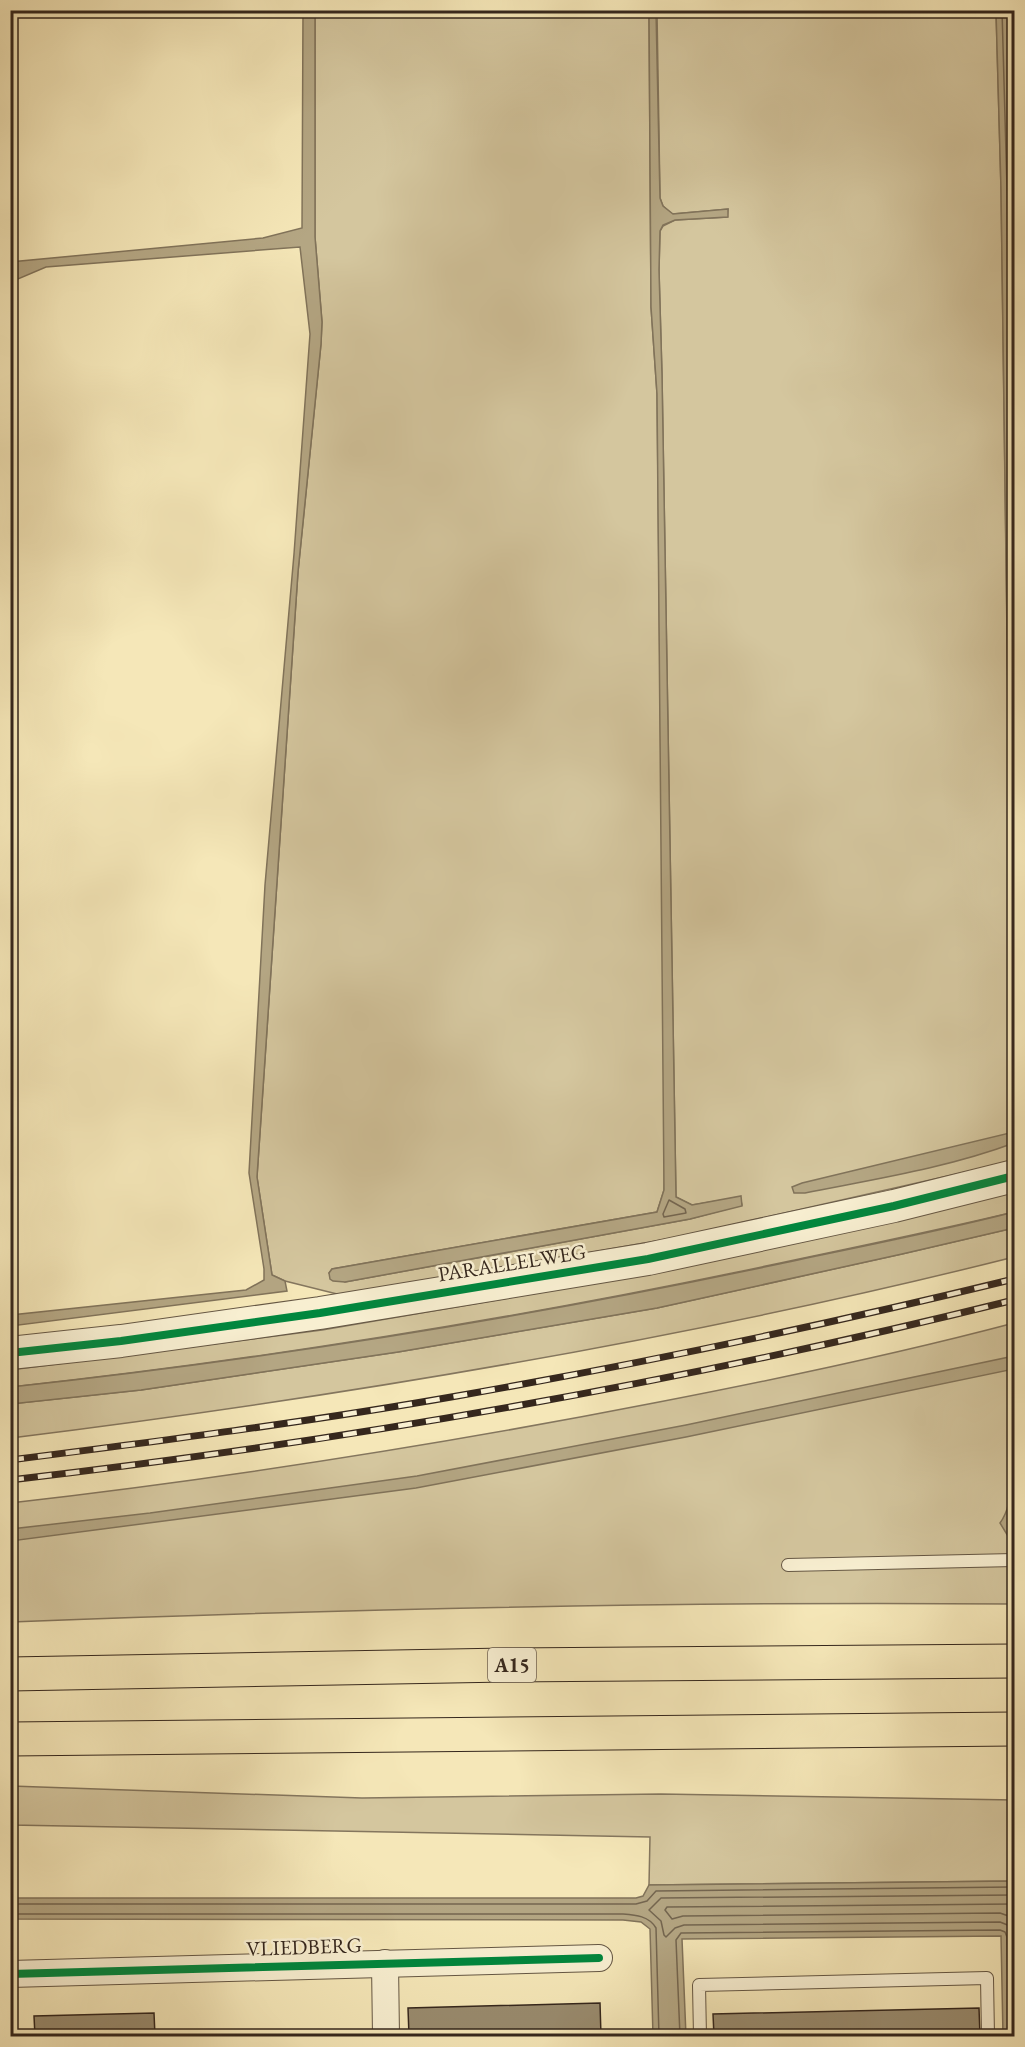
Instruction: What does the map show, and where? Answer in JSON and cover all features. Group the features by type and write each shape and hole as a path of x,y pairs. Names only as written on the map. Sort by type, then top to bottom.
{"highway":[{"name":"A15","path":"10,1674 494,1665 1014,1661"},
{"path":"10,1739 1010,1730"}],"street":[{"name":"PARALLELWEG","path":"10,1353 121,1341 320,1313 637,1261 894,1206 1014,1176"},
{"name":"VLIEDBERG","path":"10,1974 599,1958"},
{"name":"VLIEDBERG","path":"385,1963 386,2037"}],"lane":[{"path":"788,1565 1011,1560"},
{"path":"700,2037 699,1985 987,1978 988,2037"}],"shaded area":[{"path":"315,11 649,11 651,307 657,394 665,1152 664,1190 657,1212 332,1269 329,1273 345,1282 690,1219 742,1205 740,1197 692,1205 676,1197 660,231 663,226 675,220 727,217 728,209 672,214 663,206 660,198 657,11 996,11 1001,189 1014,1161 678,1237 345,1296 285,1281 272,1275 257,1177 298,572 321,344 322,322 315,237"},
{"path":"1014,1190 1014,1212 603,1299 308,1349 11,1387 10,1370 322,1330 654,1273"},
{"path":"1014,1228 1014,1257 766,1314 641,1340 390,1384 264,1404 11,1438 10,1404 141,1390 398,1352 657,1308"},
{"path":"1014,1323 1014,1604 512,1607 11,1622 10,1503 254,1471 498,1432 793,1375"},
{"path":"11,1786 362,1798 661,1794 1014,1800 1014,1881 649,1885 650,1837 11,1825"}],"water":[{"path":"303,11 315,11 315,237 322,322 298,572 257,1177 272,1275 285,1281 287,1291 11,1326 11,1315 246,1290 264,1280 249,1173 265,885 294,554 310,334 300,247 46,267 11,282 10,262 263,238 302,228"},
{"path":"649,11 656,11 660,198 663,206 673,214 728,209 728,217 675,220 663,225 660,231 676,1197 692,1205 741,1196 742,1206 690,1219 345,1282 333,1281 329,1273 332,1269 657,1212 664,1190 657,394 651,307"},
{"path":"996,11 1014,11 1014,1132 1001,189"},
{"path":"1014,1132 1014,1143 937,1166 805,1193 794,1193 792,1187 802,1183"},
{"path":"1014,1212 1014,1228 657,1308 398,1352 141,1390 11,1404 11,1387 204,1364 492,1319 684,1284 927,1233"},
{"path":"1014,1356 1014,1369 686,1437 416,1488 11,1541 11,1529 150,1513 417,1476 686,1425"},
{"path":"1014,1469 1014,1546 1000,1523 1008,1504"},
{"path":"1014,1881 1014,2036 1003,2036 1001,1936 682,1939 686,2036 653,2036 650,1929 641,1922 623,1920 10,1919 11,1898 636,1898 643,1896 649,1885"}],"building":[{"path":"600,2003 601,2036 409,2036 408,2008"},
{"path":"979,2008 980,2036 714,2036 713,2014"},
{"path":"154,2013 155,2036 35,2036 34,2016"}],"railway":[{"path":"10,1460 290,1423 457,1396 737,1342 1014,1279"},
{"path":"10,1480 263,1447 515,1406 765,1357 1014,1300"}],"cycle path":[{"path":"10,1353 121,1341 320,1313 648,1259 894,1206 1014,1176"},
{"path":"10,1974 599,1958"}]}
